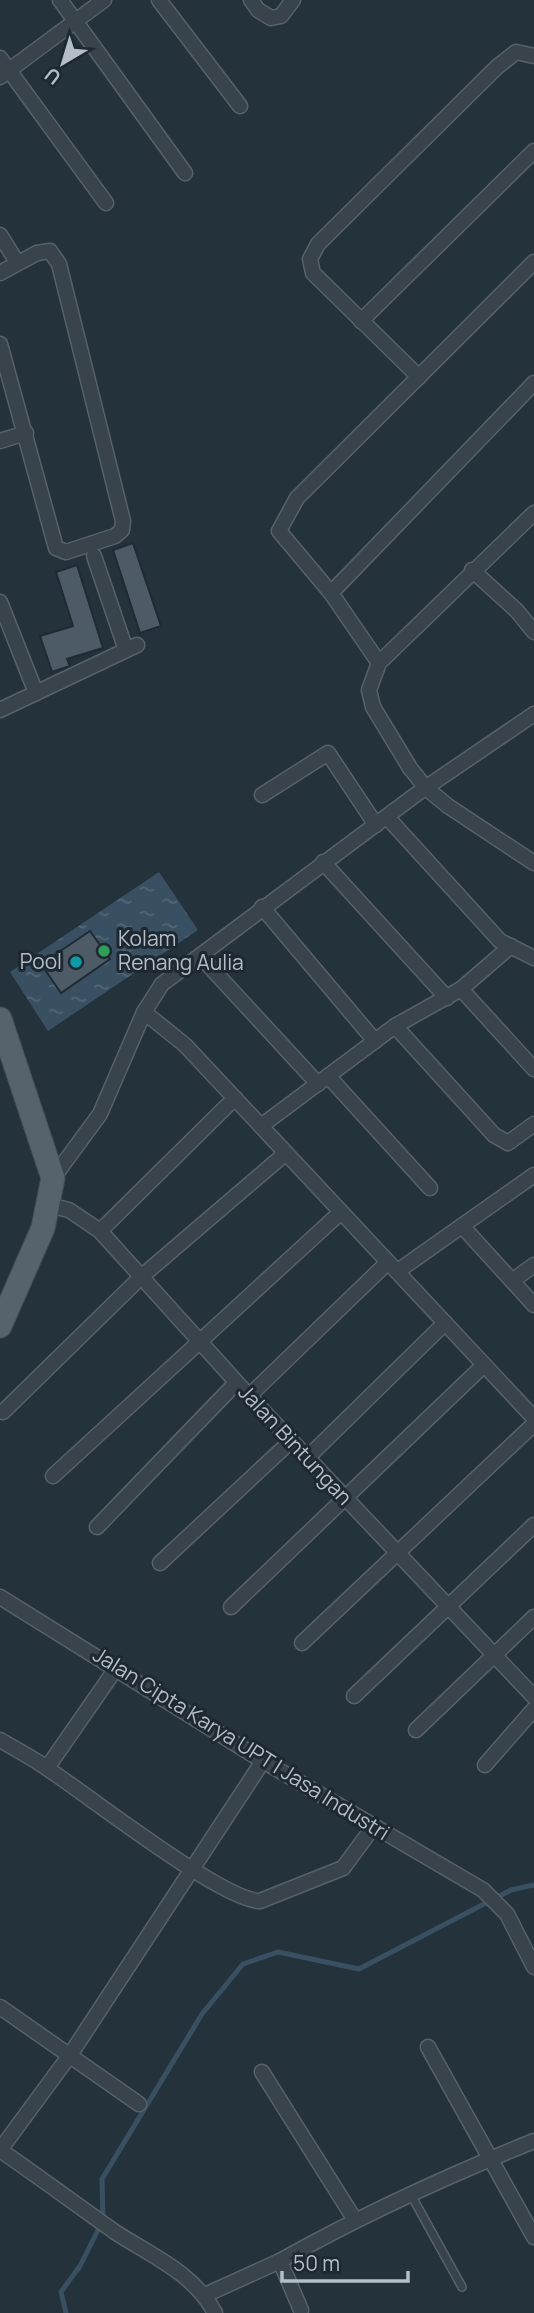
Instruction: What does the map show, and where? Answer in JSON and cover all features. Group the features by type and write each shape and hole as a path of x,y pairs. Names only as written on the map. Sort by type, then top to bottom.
{"main road":[{"path":"0,1019 53,1178 43,1228 0,1326"}],"street":[{"path":"60,0 185,173"},
{"path":"4,74 104,0"},
{"path":"159,0 240,106"},
{"path":"251,0 258,10 271,18 281,16 293,0"},
{"path":"419,377 313,273 310,260 318,244 497,67 516,52 534,56"},
{"path":"0,58 4,74 106,203"},
{"path":"361,321 534,151"},
{"path":"0,235 17,262"},
{"path":"0,273 37,253 50,251 60,264 122,530 66,552 55,548 0,344"},
{"path":"379,663 331,593 279,531 297,498 534,262"},
{"path":"331,593 534,383"},
{"path":"0,441 26,433"},
{"path":"534,513 472,570 379,663 369,690 373,707 400,755 426,788 534,863"},
{"path":"0,710 132,648 94,556"},
{"path":"472,570 517,611 534,632"},
{"path":"0,602 36,693"},
{"path":"53,1178 100,1114 144,1012 162,984 201,957 262,906 534,714"},
{"path":"262,795 328,753 381,821 484,925 511,946 534,958"},
{"path":"323,862 447,998"},
{"path":"262,906 375,1041"},
{"path":"261,1126 395,1026 460,989 511,946"},
{"path":"201,957 430,1188"},
{"path":"460,989 534,1069"},
{"path":"144,1012 186,1045 534,1418"},
{"path":"395,1026 494,1135 508,1143 534,1124"},
{"path":"100,1231 234,1098"},
{"path":"3,1412 141,1277 286,1153"},
{"path":"248,1396 393,1267 462,1226 534,1175"},
{"name":"Jalan Bintungan","path":"48,1205 69,1210 100,1231 248,1396 493,1657 534,1697"},
{"path":"53,1476 341,1212"},
{"path":"462,1226 534,1305"},
{"path":"512,1281 534,1265"},
{"path":"307,1458 445,1323"},
{"path":"231,1607 484,1365"},
{"path":"97,1527 236,1383"},
{"path":"302,1643 534,1424"},
{"path":"160,1563 291,1441"},
{"path":"354,1696 534,1525"},
{"name":"Jalan Cipta Karya UPT I Jasa Industri","path":"0,1597 117,1667 263,1761 483,1890 506,1914 534,1968"},
{"path":"415,1730 534,1617"},
{"path":"47,1768 117,1667"},
{"path":"485,1765 534,1709"},
{"path":"0,1740 47,1768 191,1868 247,1901 260,1901 343,1868 374,1826"},
{"path":"215,2313 205,2295 187,2277 115,2231 0,2150 70,2056 263,1761"},
{"path":"0,2007 139,2104"},
{"path":"428,2047 534,2237"},
{"path":"262,2072 355,2220"},
{"path":"205,2295 280,2261 410,2193 534,2141"},
{"path":"280,2261 301,2310"}],"lane":[{"path":"410,2193 462,2287"}],"water":[{"name":"Kolam Renang Aulia","path":"159,872 198,930 48,1031 10,972"}],"building":[{"path":"133,543 161,626 140,633 113,550"},
{"path":"77,565 103,648 67,659 70,666 52,672 40,636 73,626 56,572"},
{"name":"Pool","path":"90,931 110,959 61,993 41,964"}],"waterway":[{"path":"66,2313 61,2292 80,2266 103,2220 102,2179 202,2014 243,1964 278,1952 359,1969 511,1890 534,1885"}],"place":[{"name":"Kolam Renang Aulia","path":"104,951"},
{"name":"Pool","path":"76,962"}]}
